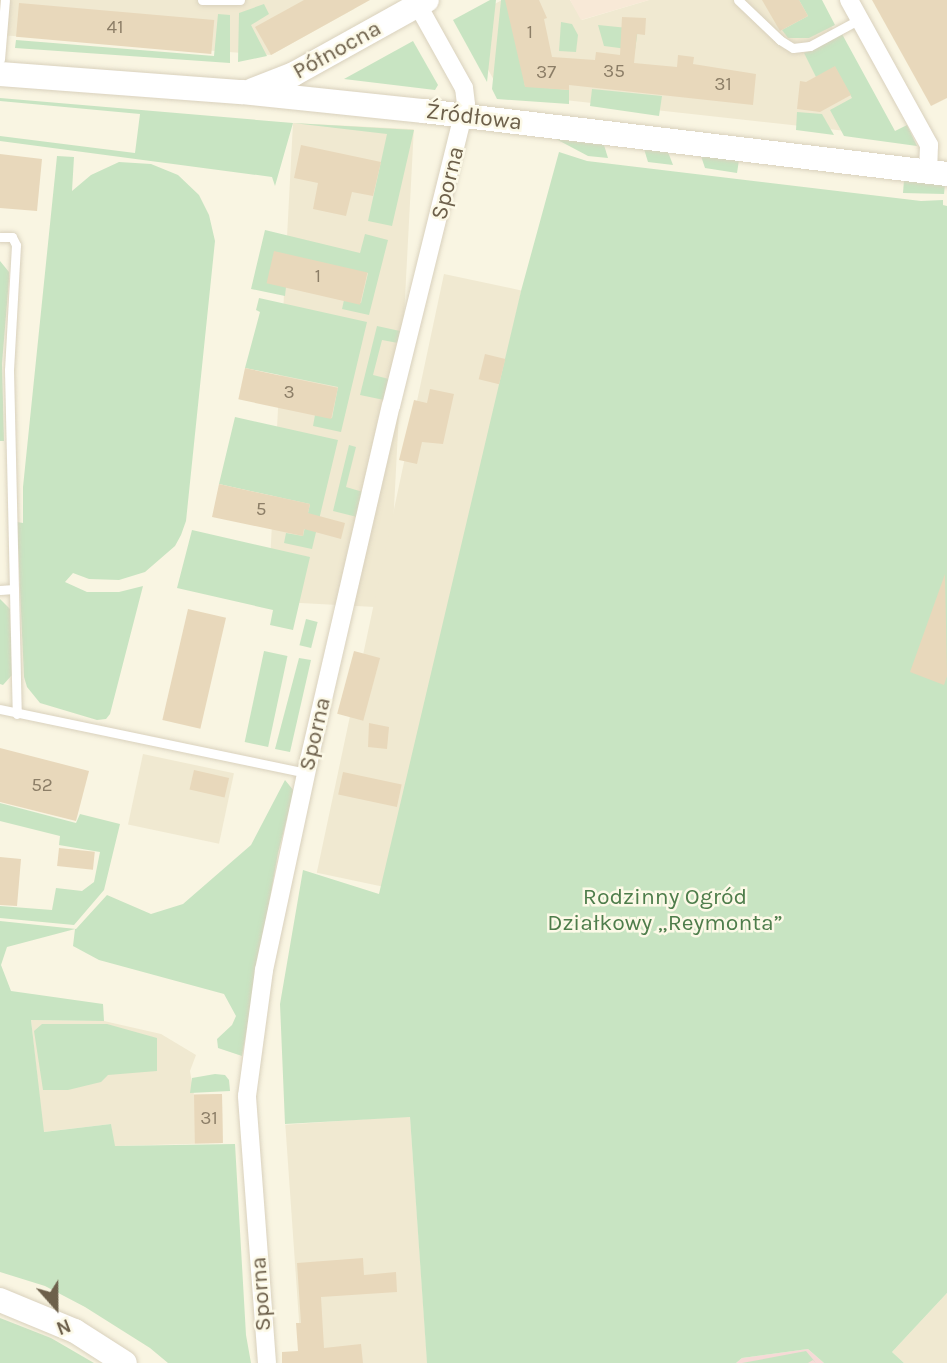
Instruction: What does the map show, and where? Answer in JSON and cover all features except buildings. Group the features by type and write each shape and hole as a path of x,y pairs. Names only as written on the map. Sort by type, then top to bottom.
{"street":[{"path":"849,0 929,145 937,173"},
{"path":"420,2 464,88 464,116"},
{"name":"Północna","path":"242,92 294,74 420,2"},
{"name":"Źródłowa","path":"0,74 242,92 937,173"},
{"name":"Sporna","path":"267,1363 247,1088 264,970 306,773 403,353 464,116"},
{"path":"0,1300 64,1325 125,1363"}],"lane":[{"path":"0,59 5,0"},
{"path":"202,0 240,0"},
{"path":"738,0 780,40 793,48 810,46 859,19"},
{"path":"0,237 12,237 16,245 9,370 17,714"},
{"path":"0,590 14,589"},
{"path":"0,709 306,773"}],"shaded area":[{"path":"0,0 358,0 354,9 271,55 0,35"},
{"path":"502,0 570,0 582,20 649,0 817,0 892,136 501,93 462,22"},
{"path":"570,0 649,0 581,20"},
{"path":"293,123 414,129 389,608 268,601"},
{"path":"444,274 521,290 394,889 317,873"},
{"path":"143,754 234,773 219,844 128,824"},
{"path":"31,1020 104,1021 161,1034 196,1055 190,1071 194,1095 222,1094 223,1143 114,1146 111,1124 43,1132"},
{"path":"410,1116 427,1363 302,1363 285,1125"},
{"path":"947,1293 947,1363 904,1363 892,1352"},
{"path":"808,1349 824,1363 736,1363 742,1358"}],"green space":[{"path":"490,0 496,0 487,82 453,20"},
{"path":"501,0 511,0 525,86 569,90 569,104 497,99 492,89"},
{"path":"799,0 822,0 835,25 809,38 788,38 782,30 808,16"},
{"path":"264,4 269,14 251,25 267,56 238,62 239,13"},
{"path":"218,14 230,15 230,63 15,48 16,40 214,56"},
{"path":"561,22 572,24 578,35 576,52 559,51"},
{"path":"598,25 638,29 635,50 604,46"},
{"path":"842,34 895,131 907,125 917,146 844,136 830,110 852,98 836,69 817,79 804,53"},
{"path":"413,41 438,85 435,90 344,79"},
{"path":"592,89 662,96 659,116 590,106"},
{"path":"0,98 293,123 275,186 272,177 0,141 0,136 135,153 140,114 0,101"},
{"path":"797,112 822,114 834,135 796,130"},
{"path":"293,123 414,130 392,226 368,221 387,134"},
{"path":"556,139 604,145 608,158 588,156"},
{"path":"644,149 668,152 673,165 648,162"},
{"name":"Rodzinny Ogród Działkowy „Reymonta”","path":"559,152 587,161 921,201 943,200 943,205 947,206 947,1293 892,1352 904,1363 824,1363 808,1349 742,1358 736,1363 427,1363 410,1117 285,1124 280,1004 303,870 379,894 521,291"},
{"path":"57,156 74,157 72,191 91,175 119,162 151,164 178,175 199,195 209,215 215,241 186,521 181,535 175,546 145,572 119,580 89,579 73,573 65,582 87,592 119,592 143,586 110,714 106,719 97,720 40,703 27,687 24,677 17,522 23,523 23,487"},
{"path":"701,156 739,160 737,173 705,168"},
{"path":"904,180 945,184 944,194 903,193"},
{"path":"265,230 360,253 365,234 388,240 369,315 342,309 344,300 361,303 368,273 286,287 285,296 251,289"},
{"path":"0,261 9,272 2,364 4,441 0,441"},
{"path":"259,298 367,322 341,432 313,426 315,415 332,418 338,387 245,368 260,312 256,310"},
{"path":"377,326 400,331 398,343 382,340 373,375 389,379 384,400 360,395"},
{"path":"235,417 338,440 312,549 284,543 286,533 303,536 310,504 219,484"},
{"path":"349,445 356,447 346,487 363,492 357,517 333,511"},
{"path":"192,530 310,557 293,630 270,625 273,610 177,588"},
{"path":"0,599 10,609 12,675 3,685 0,684"},
{"path":"306,619 318,622 311,648 299,645"},
{"path":"264,651 287,656 268,747 245,742"},
{"path":"299,658 311,660 290,752 275,749"},
{"path":"285,780 294,791 278,853 242,1056 218,1048 217,1039 232,1025 236,1016 224,994 99,960 73,946 75,929 7,947 1,965 11,991 103,1004 104,1021 31,1020 44,1132 111,1124 115,1146 235,1144 246,1335 251,1363 168,1363 150,1348 85,1307 45,1286 0,1272 0,921 76,929 107,895 151,914 183,904 251,845"},
{"path":"0,803 76,823 80,814 120,824 104,890 74,925 0,918 0,906 52,910 56,888 82,891 94,882 100,852 59,845 60,836 0,821"},
{"path":"42,1024 107,1024 157,1038 157,1071 108,1075 101,1082 68,1090 43,1090 34,1031"},
{"path":"225,1075 229,1080 230,1091 190,1093 192,1078"},
{"path":"0,1318 51,1338 94,1363 0,1363"},
{"path":"806,1351 816,1363 813,1360 808,1363 742,1363"}]}
